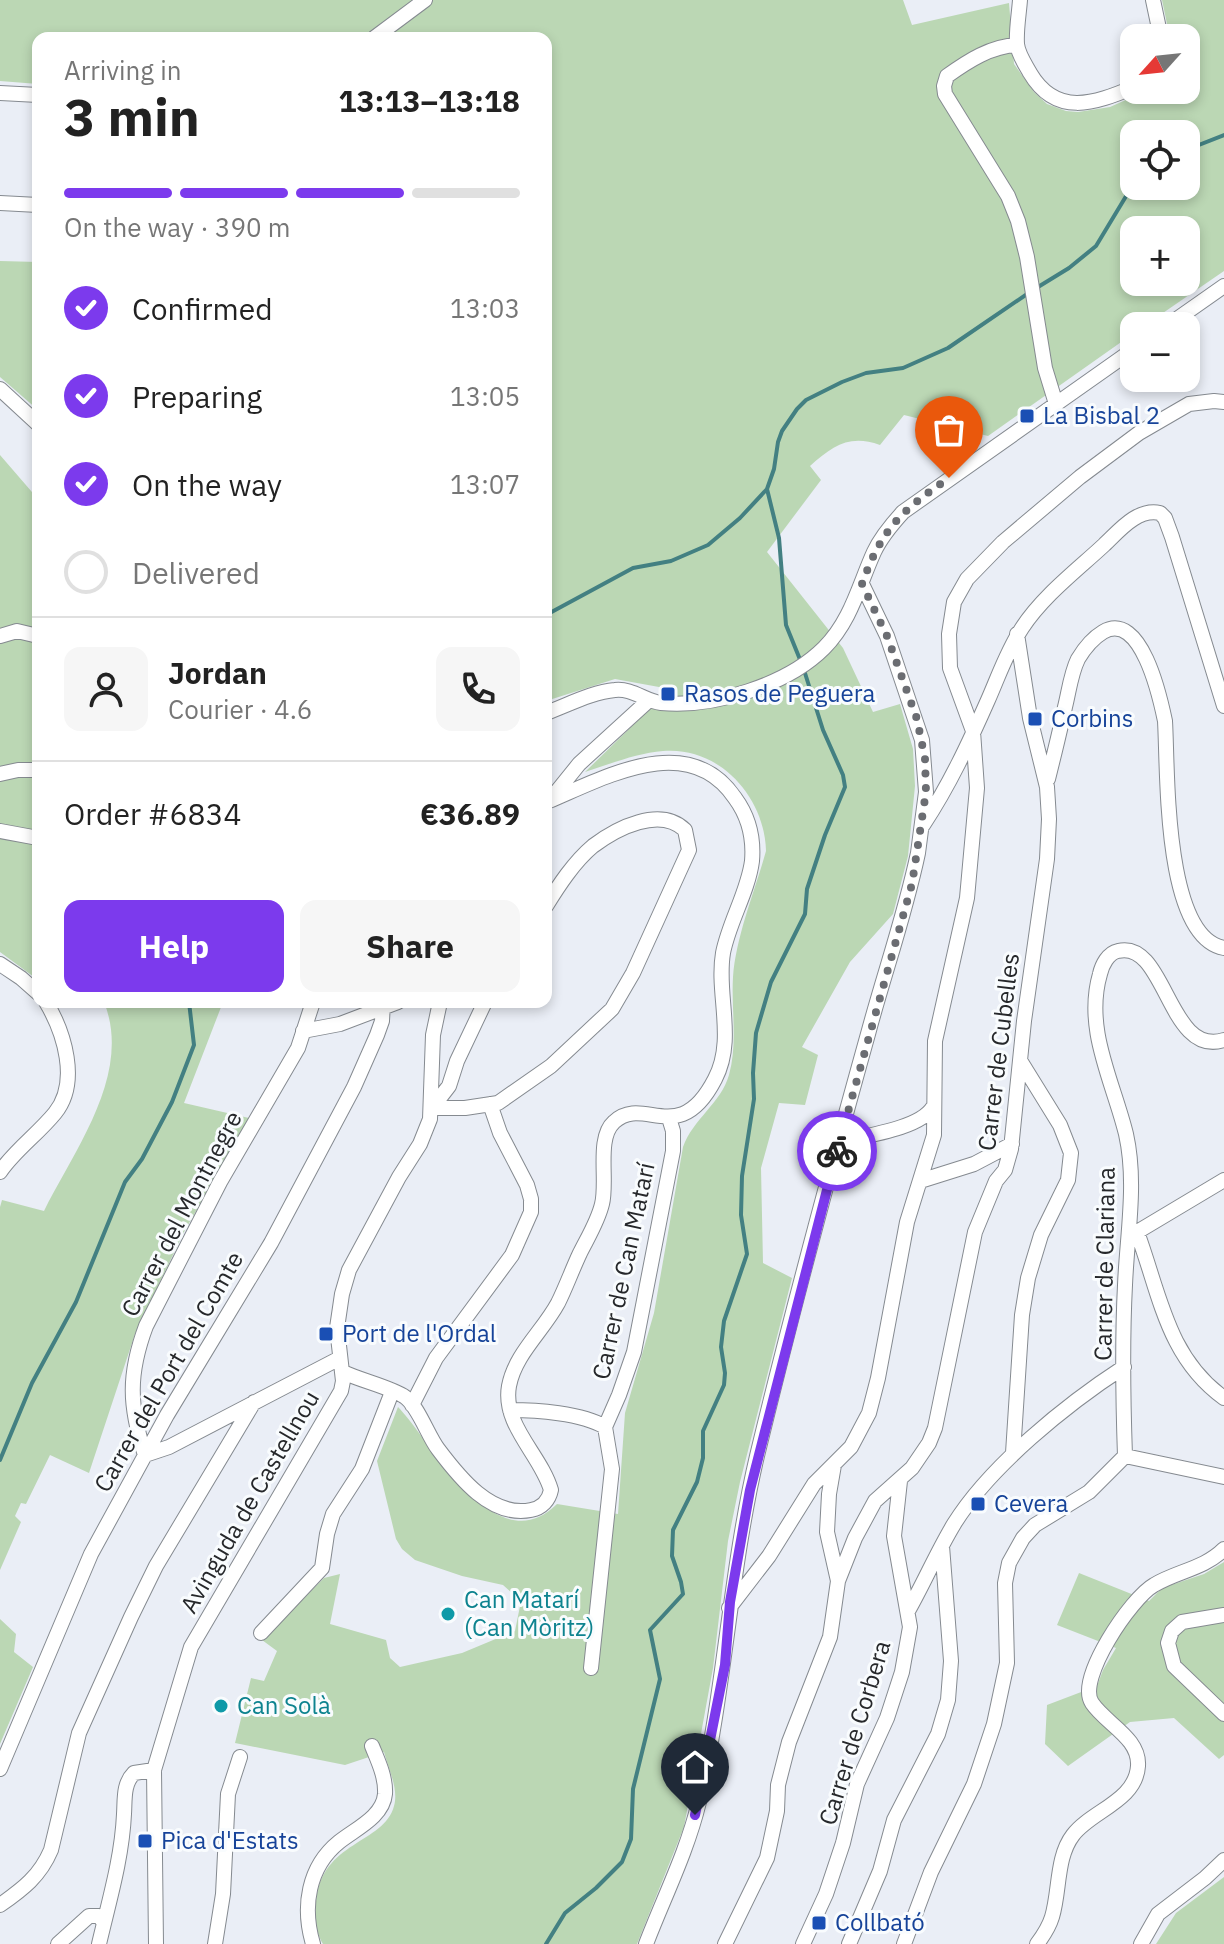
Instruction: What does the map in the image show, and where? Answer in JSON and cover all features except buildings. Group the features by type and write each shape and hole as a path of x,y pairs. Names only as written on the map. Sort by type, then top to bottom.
{"street":[{"path":"382,32 425,0"},
{"path":"1020,0 1017,45 1040,88 1060,101 1072,103 1093,102 1120,92"},
{"path":"1153,0 1158,24"},
{"path":"1017,45 1004,46 978,56 947,76 944,86 950,104 1008,196 1018,221 1045,368 1056,404"},
{"path":"0,93 32,95"},
{"path":"0,203 32,205"},
{"path":"1187,312 1224,286"},
{"path":"552,711 613,690 629,691 648,701 665,703 716,698 778,681 807,663 838,633 875,549 903,512 1120,359"},
{"path":"0,389 32,418"},
{"path":"729,1608 769,1556 805,1496 859,1434 873,1400 907,1222 934,1135 937,1028 959,938 971,870 977,788 973,731 950,668 954,602 967,579 1003,542 1139,433 1189,404 1224,402"},
{"path":"921,829 943,796 1017,634 1046,599 1129,523 1146,512 1160,513 1165,518 1224,706"},
{"path":"646,1944 687,1845 697,1810 725,1665 729,1608 757,1457 839,1142 912,884 921,829 926,792 922,740 887,636 862,584"},
{"path":"1047,787 1078,659 1099,634 1116,628 1124,630 1132,636 1149,663 1162,705 1174,854 1181,892 1202,935 1212,944 1224,948"},
{"path":"0,636 17,631 32,635"},
{"name":"Carrer de Cubelles","path":"838,1581 855,1538 875,1501 900,1481 920,1457 935,1428 975,1232 996,1181 1005,1170 1012,1144 1047,859 1049,819 1047,787 1030,718 1017,634"},
{"path":"552,797 579,764 648,701"},
{"path":"145,1455 169,1447 254,1402 341,1365 406,1398 436,1446 468,1484 489,1502 519,1511 529,1511 543,1504 551,1490 543,1468 522,1436 510,1410 509,1384 517,1363 558,1303 599,1212 605,1187 605,1142 611,1125 622,1116 634,1114 669,1118 680,1116 696,1106 717,1077 725,1032 723,952 751,863 752,841 749,822 732,793 719,779 683,762 635,767 552,801"},
{"path":"0,774 32,770"},
{"path":"432,1108 498,1103 551,1066 617,1002 689,850 685,830 667,818 631,825 613,834 594,846 573,867 552,897"},
{"path":"0,831 32,837"},
{"name":"Carrer de Clariana","path":"1125,1456 1124,1367 1132,1235 1131,1169 1095,1018 1096,988 1106,960 1120,950 1137,953 1152,971 1186,1028 1207,1042 1224,1040"},
{"path":"0,964 32,988"},
{"path":"0,1172 55,1113 64,1096 67,1075 65,1047 49,1008"},
{"name":"Carrer del Montnegre","path":"145,1455 134,1418 131,1383 137,1350 146,1326 220,1182 298,1048 311,1008"},
{"path":"303,1031 340,1024 374,1008"},
{"name":"Carrer del Port del Comte","path":"0,1769 74,1591 145,1455 271,1243 377,1035 382,1008"},
{"name":"Avinguda de Castellnou","path":"156,1944 154,1770 191,1647 341,1391 337,1328 342,1294 349,1270 420,1144 432,1108 433,1035 439,1008"},
{"path":"432,1108 449,1086 457,1061 482,1008"},
{"path":"1013,1453 1022,1315 1028,1278 1046,1222 1068,1180 1071,1153 1060,1125 1021,1062"},
{"path":"412,1405 436,1358 512,1255 531,1212 527,1185 500,1133 490,1104"},
{"path":"839,1142 899,1128 922,1118 933,1107"},
{"name":"Carrer de Can Matarí","path":"605,1427 634,1352 671,1163 673,1131 669,1118"},
{"path":"920,1181 974,1164 1012,1144"},
{"path":"1224,1180 1132,1235 1177,1348 1191,1368 1224,1398"},
{"path":"908,1611 967,1505 1013,1453 1095,1386 1124,1367"},
{"path":"261,1633 322,1568 333,1514 362,1469 392,1392"},
{"path":"0,1905 35,1879 45,1866 79,1733 131,1617 156,1566 254,1402"},
{"path":"510,1410 534,1410 595,1421 605,1427 612,1469 591,1668"},
{"path":"904,1944 931,1872 974,1784 994,1724 1007,1663 1005,1583 1009,1563 1035,1525 1089,1492 1125,1456 1224,1477"},
{"path":"725,1944 767,1858 789,1742 830,1637 838,1581 827,1532 834,1465"},
{"name":"Carrer de Corbera","path":"803,1944 826,1894 843,1843 857,1784 887,1718 902,1672 910,1627 894,1536 900,1481"},
{"path":"849,1944 880,1871 894,1820 938,1734 948,1700 951,1661 942,1546"},
{"path":"1037,1944 1052,1920 1067,1844 1081,1825 1124,1794 1138,1767 1137,1754 1132,1745 1088,1695 1096,1663 1135,1602 1152,1585 1199,1567 1224,1549"},
{"path":"1224,1615 1182,1622 1172,1631 1168,1643 1174,1666 1224,1714"},
{"path":"313,1944 306,1903 319,1864 330,1850 368,1821 383,1802 385,1783 372,1746"},
{"path":"215,1944 223,1894 228,1794 240,1757"},
{"path":"99,1944 123,1832 127,1783 134,1773 154,1770"},
{"path":"1141,1944 1158,1914 1224,1860"},
{"path":"58,1944 89,1916 99,1916 104,1923"}],"green space":[{"path":"0,0 903,0 912,25 1009,3 1014,64 1047,104 1078,112 1120,103 1200,104 1200,24 1167,24 1162,0 1224,0 1224,271 1200,288 1200,216 1120,216 1120,296 1188,296 1164,312 1120,312 1120,343 988,436 904,415 880,445 859,441 834,448 810,466 821,480 767,552 843,648 873,712 900,704 913,749 915,786 908,856 893,914 850,962 802,1047 818,1055 805,1105 779,1103 761,1168 763,1263 792,1278 728,1541 713,1668 684,1827 637,1944 323,1944 316,1919 320,1882 340,1855 388,1819 394,1806 394,1786 384,1752 345,1765 235,1743 251,1678 264,1681 277,1651 262,1640 324,1578 340,1574 330,1624 386,1640 390,1658 400,1667 462,1653 515,1631 521,1601 503,1585 462,1576 415,1560 396,1539 377,1461 398,1407 467,1492 489,1509 511,1520 534,1519 557,1504 618,1514 625,1413 654,1313 683,1147 725,1085 732,1063 735,961 766,851 758,812 736,779 720,766 684,752 643,754 585,772 670,689 615,679 552,699 552,32 32,32 32,84 0,81"},
{"path":"0,261 32,262 32,405 0,377"},
{"path":"0,455 32,492 32,976 0,952"},
{"path":"106,1008 221,1008 184,1103 249,1118 184,1232 135,1334 89,1473 50,1455 26,1504 21,1503 15,1516 21,1522 0,1570 0,1207 2,1200 44,1211 84,1137 106,1084 111,1056 111,1029"},
{"path":"1224,1562 1224,1755 1219,1759 1174,1718 1130,1722 1068,1766 1045,1744 1047,1705 1097,1686 1116,1648 1057,1625 1079,1573 1149,1601 1162,1588 1204,1574"},
{"path":"0,1619 16,1634 14,1652 33,1667 0,1744"},
{"path":"1224,1877 1224,1944 1156,1944 1176,1913"}],"waterway":[{"path":"1200,144 1224,135"},
{"path":"1038,287 1096,246 1124,200"},
{"path":"552,612 633,568 671,561 708,545 740,518 767,489 782,431 806,400 866,373 903,368 948,348 1030,292"},
{"path":"767,489 779,538 786,625 801,662"},
{"path":"546,1944 565,1913 622,1862 631,1839 633,1789 660,1679 650,1630 683,1594 672,1556 673,1530 697,1482 703,1458 703,1431 724,1385 721,1347 724,1321 747,1254 741,1215 742,1176 754,1099 756,1033 771,982 805,914 807,889 845,787 804,670"},
{"path":"0,1460 32,1383 76,1302 125,1182 142,1159 172,1102 194,1045 190,1008"}],"way so far":[{"path":"837,1151 912,884 926,792 925,759 917,719 876,609 862,584 875,549 893,523 949,478"}],"place":[{"name":"La Bisbal 2","path":"1027,416"},
{"name":"Rasos de Peguera","path":"668,694"},
{"name":"Corbins","path":"1035,719"},
{"name":"Port de l'Ordal","path":"326,1334"},
{"name":"Cevera","path":"978,1504"},
{"name":"Can Matarí (Can Mòritz)","path":"448,1614"},
{"name":"Can Solà","path":"221,1706"},
{"name":"Pica d'Estats","path":"145,1841"},
{"name":"Collbató","path":"819,1923"}],"route":[{"path":"695,1815 725,1665 730,1602 750,1490 837,1151"}]}
